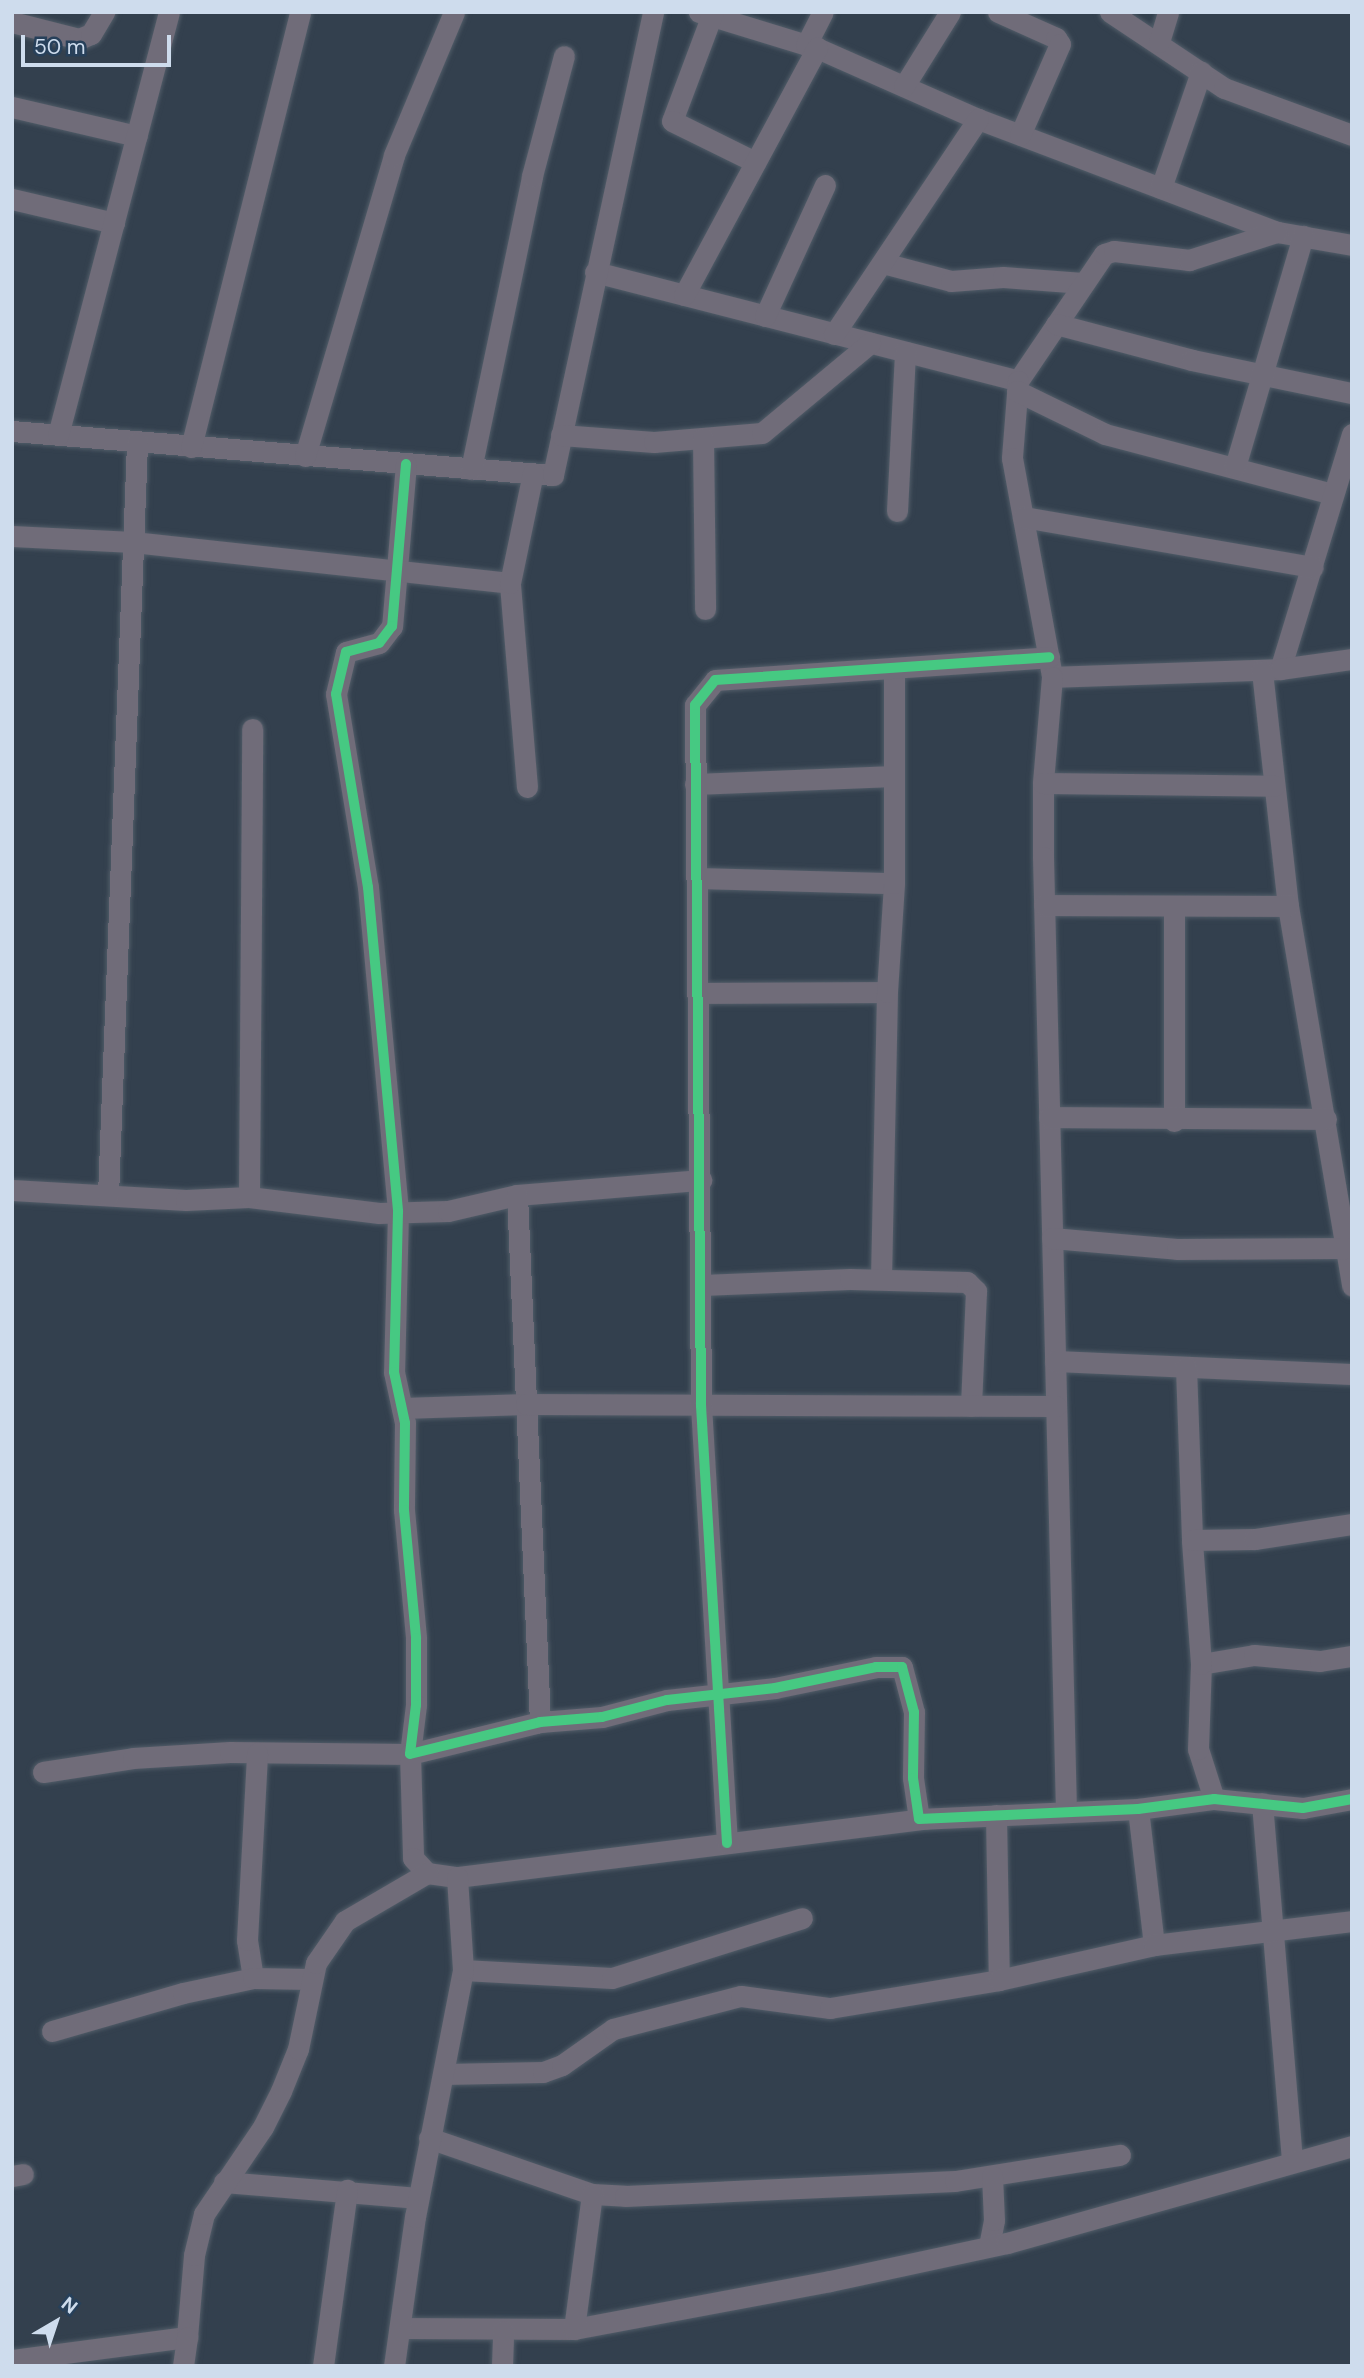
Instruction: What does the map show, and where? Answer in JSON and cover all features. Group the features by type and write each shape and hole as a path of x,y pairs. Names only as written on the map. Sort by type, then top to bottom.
{"street":[{"path":"12,22 79,39 91,34 104,12"},
{"path":"58,435 169,12"},
{"path":"191,447 300,12"},
{"path":"305,456 394,155 454,12"},
{"path":"12,431 554,475 595,272 653,12"},
{"path":"684,295 755,162 812,46 822,12"},
{"path":"904,86 950,12"},
{"path":"998,12 1056,38 1060,44 1020,135"},
{"path":"1110,12 1245,99 1352,135"},
{"path":"1159,42 1168,12"},
{"path":"755,162 672,121 708,14 812,46 978,119 1277,232 1352,244"},
{"path":"471,468 532,176 564,56"},
{"path":"1161,188 1201,72"},
{"path":"12,107 137,136"},
{"path":"834,334 978,119"},
{"path":"765,316 825,185"},
{"path":"12,199 114,223"},
{"path":"1066,1812 1044,905 1043,783 1050,667 1012,458 1018,386 1097,262 1114,251 1189,260 1277,232"},
{"path":"1234,467 1303,236"},
{"path":"883,263 951,281 1003,277 1083,283"},
{"path":"595,272 905,352 1018,386 1105,434 1332,494"},
{"path":"1056,324 1260,374 1352,393"},
{"path":"561,435 654,442 762,433 870,343"},
{"path":"897,511 905,352"},
{"path":"1352,434 1332,494 1313,568 1271,670 1274,786 1288,906 1352,1286"},
{"path":"703,438 705,609"},
{"path":"108,1195 137,443"},
{"path":"406,464 399,571 390,635 379,643 346,652 336,694 368,887 398,1212 394,1372 402,1408 404,1510 416,1638 416,1705 410,1754 411,1844 413,1858 427,1873"},
{"path":"527,787 510,583 533,473"},
{"path":"1023,517 1313,568"},
{"path":"12,536 133,542 510,583"},
{"path":"727,1843 715,1696 701,1405 695,705 715,680 894,668 1271,670 1352,659"},
{"path":"881,1279 887,992 894,883 894,668"},
{"path":"249,1197 251,729"},
{"path":"695,784 894,776"},
{"path":"1043,783 1274,786"},
{"path":"698,878 894,883"},
{"path":"1044,905 1174,909 1288,906"},
{"path":"1174,909 1174,1121"},
{"path":"697,993 887,992"},
{"path":"1049,1117 1174,1121 1326,1119"},
{"path":"12,1190 186,1200 249,1197 398,1212 482,1206 517,1195 701,1180"},
{"path":"517,1195 540,1722"},
{"path":"1052,1238 1177,1249 1346,1248"},
{"path":"702,1285 959,1279 972,1285 976,1292 971,1406"},
{"path":"1055,1362 1352,1374"},
{"path":"1186,1367 1192,1540 1201,1664 1198,1749 1214,1799"},
{"path":"402,1408 526,1404 1056,1406"},
{"path":"1192,1540 1255,1539 1352,1524"},
{"path":"1201,1664 1254,1656 1320,1661 1352,1656"},
{"path":"43,1772 133,1758 257,1753 410,1754 540,1722 603,1717 667,1700 715,1696 876,1667 902,1667 914,1712 913,1778 919,1819 1138,1809 1214,1799 1303,1808 1352,1799"},
{"path":"253,1978 247,1940 257,1753"},
{"path":"1262,1803 1276,1932 1292,2161"},
{"path":"1138,1809 1154,1945"},
{"path":"996,1815 999,1980"},
{"path":"183,2366 196,2245 204,2214 263,2127 281,2091 298,2049 312,1979 328,1940 345,1921 427,1873 457,1877 925,1819"},
{"path":"394,2366 418,2198 463,1970 457,1877"},
{"path":"463,1970 612,1978 802,1918"},
{"path":"444,2074 543,2072 562,2065 612,2029 741,1996 830,2008 999,1980 1154,1945 1352,1921"},
{"path":"52,2031 183,1993 253,1978 312,1979"},
{"path":"429,2138 592,2194 992,2176 1120,2155"},
{"path":"401,2328 503,2331 574,2329 989,2246 1352,2146"},
{"path":"989,2246 992,2176"},
{"path":"224,2182 347,2190 418,2198"},
{"path":"323,2366 347,2190"},
{"path":"574,2329 592,2194"},
{"path":"502,2366 503,2331"},
{"path":"23,2361 187,2337"}],"cycle path":[{"path":"406,464 392,626 379,643 346,652 336,694 368,887 398,1212 394,1372 405,1423 404,1510 416,1638 416,1705 410,1754 540,1722 602,1717 667,1700 775,1688 876,1667 902,1667 914,1712 913,1778 919,1819 1138,1809 1214,1799 1303,1808 1352,1799"},
{"path":"727,1843 701,1405 695,705 715,680 1049,657"}]}
